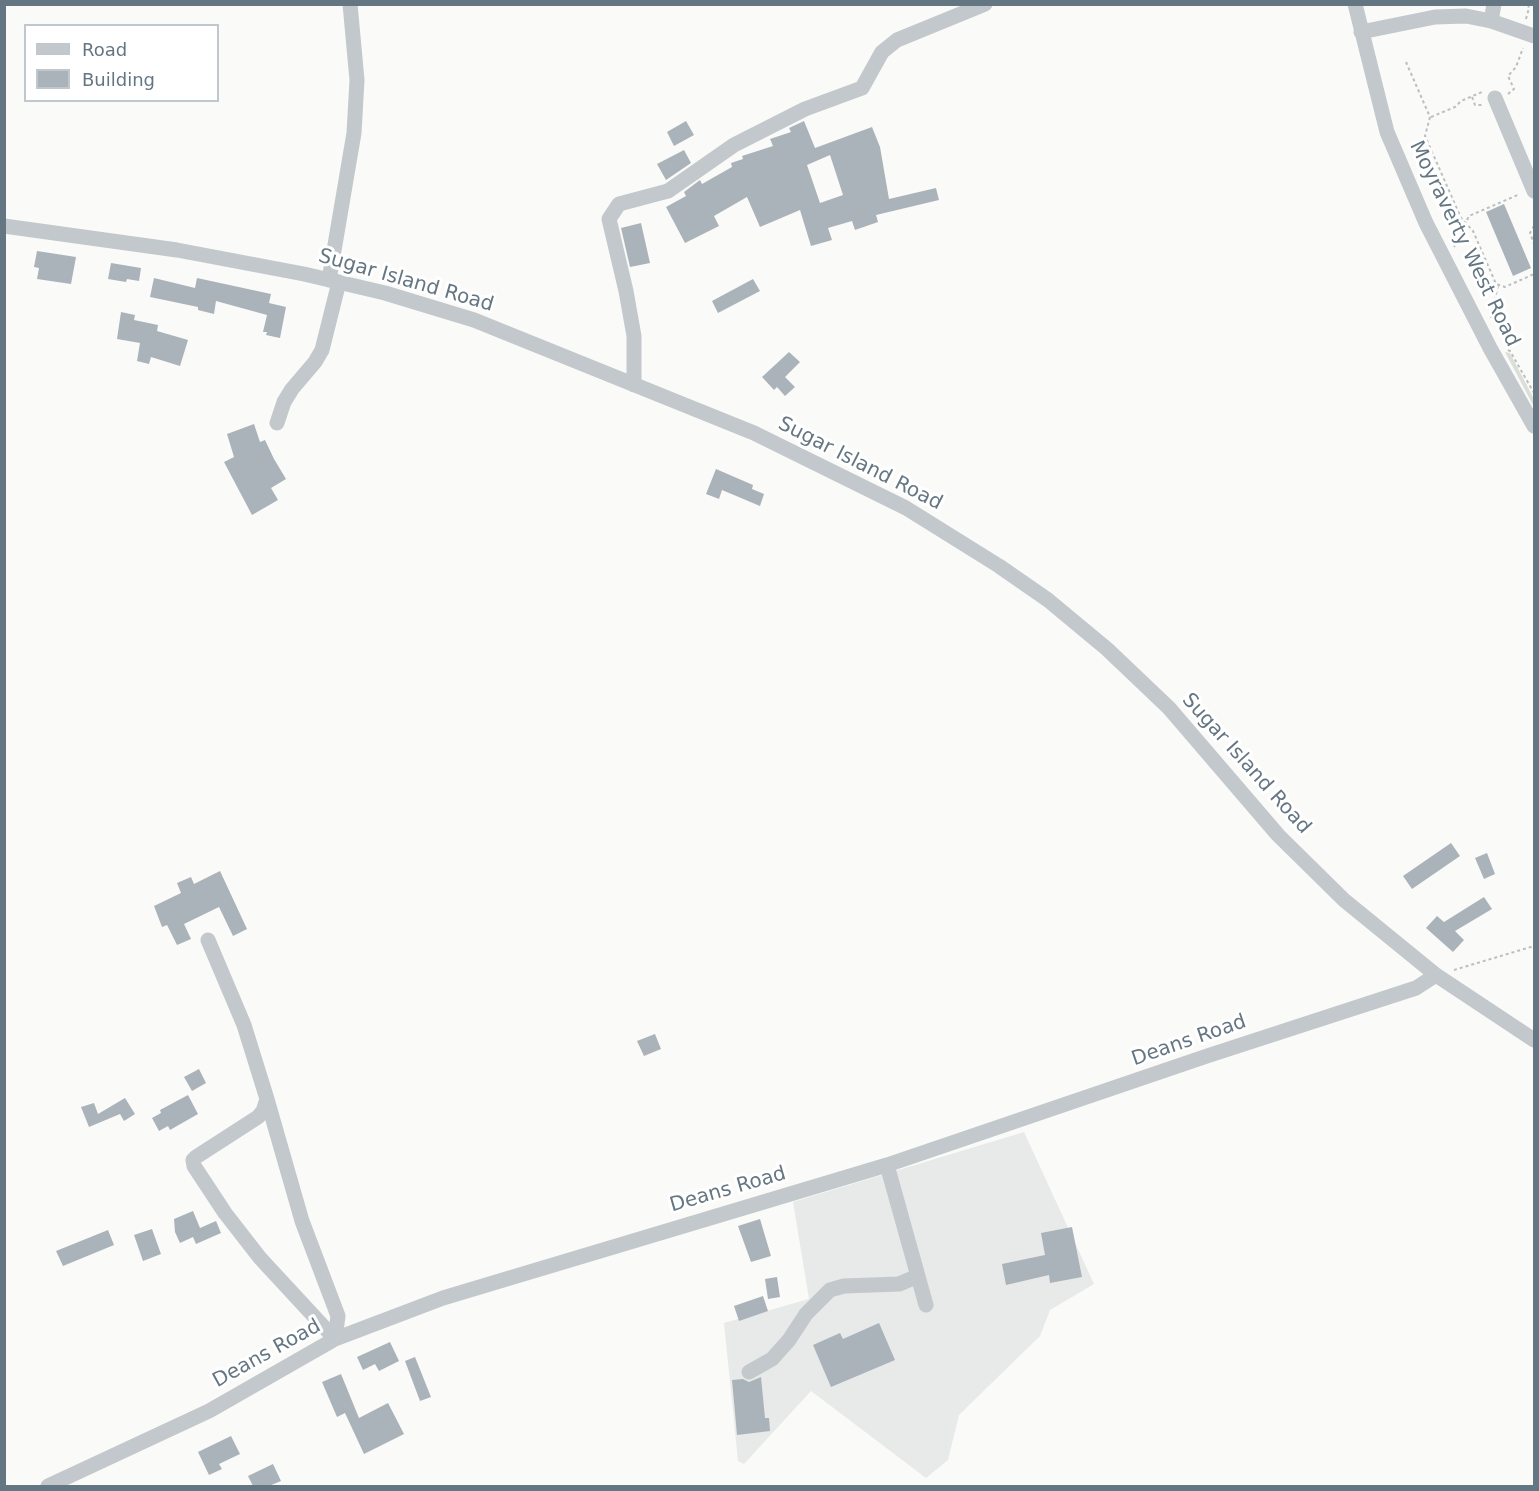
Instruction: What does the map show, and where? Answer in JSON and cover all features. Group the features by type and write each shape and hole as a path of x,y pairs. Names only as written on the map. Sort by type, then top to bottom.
{"street":[{"path":"276,423 292,389 322,350 334,281 354,133 357,80 350,4"},
{"path":"634,385 634,336 609,219 619,204 668,191 734,146 805,109 862,88 882,52 897,40 985,4"},
{"name":"Moyraverty West Road","path":"1355,4 1387,132 1426,223 1534,426"},
{"path":"1491,21 1494,4"},
{"path":"1361,32 1436,16 1467,16 1491,21 1531,35"},
{"path":"1495,97 1534,190"},
{"name":"Sugar Island Road","path":"4,226 177,250 334,281 385,293 474,320 754,433 906,508 999,566 1048,600 1107,649 1169,708 1278,835 1344,900 1436,975 1534,1040"},
{"path":"208,940 244,1025 302,1221 338,1316 335,1339"},
{"name":"Deans Road","path":"48,1486 209,1411 335,1339 443,1298 887,1165 1207,1056 1416,988 1436,975"},
{"path":"267,1099 258,1117 196,1157 194,1166 225,1213 260,1258 335,1339"},
{"path":"887,1165 926,1305"},
{"path":"749,1372 772,1359 789,1340 806,1314 830,1290 844,1286 900,1284 918,1276"}],"path":[{"path":"1529,8 1534,6"},
{"path":"1430,117 1455,107 1461,101 1495,97 1514,89 1508,76 1516,67 1531,35"},
{"path":"1406,62 1430,117 1425,136 1461,218 1473,231 1496,284 1504,287 1534,274"},
{"path":"1443,257 1454,246 1469,216 1534,190"},
{"path":"1534,226 1530,233 1534,244"},
{"path":"1483,333 1491,319 1498,285"},
{"path":"1436,975 1534,946"}],"shaded area":[{"path":"1505,352 1510,353 1534,399 1534,407"},
{"path":"1024,1132 1094,1284 1050,1310 1040,1336 959,1415 948,1460 926,1478 811,1391 744,1464 738,1461 724,1323 809,1299 793,1202"}],"building":[{"path":"686,121 694,135 674,146 667,132"},
{"path":"804,121 815,148 872,127 880,147 889,199 936,188 939,200 876,215 878,222 855,230 852,221 828,228 832,240 811,246 800,210 760,227 747,197 714,216 719,226 685,243 666,207 686,196 684,192 700,180 702,184 732,167 731,163 743,159 742,156 773,146 770,139 791,132 789,128","holes":["830,155 843,195 820,203 807,165"]},
{"path":"684,150 691,163 666,180 657,164"},
{"path":"1504,204 1531,268 1513,276 1486,212"},
{"path":"641,223 650,263 630,267 621,228"},
{"path":"37,251 76,257 71,284 37,279 39,268 34,267"},
{"path":"111,263 141,268 139,281 127,279 126,282 108,279"},
{"path":"154,278 195,288 197,278 271,294 269,303 286,307 280,338 266,335 267,332 263,332 267,315 216,301 214,314 198,310 198,307 150,297"},
{"path":"753,279 760,291 718,313 712,301"},
{"path":"121,312 135,315 134,320 158,325 157,331 188,340 180,366 151,357 149,364 137,361 140,343 117,339"},
{"path":"789,352 800,362 785,377 795,387 785,396 777,387 774,390 762,377"},
{"path":"254,424 260,442 265,440 286,479 271,488 278,500 252,515 224,462 234,457 227,434"},
{"path":"716,469 753,485 752,489 764,494 760,506 722,490 719,499 706,494"},
{"path":"1451,843 1460,856 1412,889 1403,876"},
{"path":"1487,853 1495,874 1484,879 1475,858"},
{"path":"220,871 247,929 233,936 219,907 184,924 191,939 177,945 167,925 162,927 154,906 181,893 177,883 191,877 194,884"},
{"path":"1484,897 1492,909 1455,931 1464,940 1453,952 1426,928 1437,916 1444,922"},
{"path":"655,1034 661,1049 644,1056 637,1041"},
{"path":"199,1069 206,1083 192,1091 184,1077"},
{"path":"188,1095 198,1114 170,1130 168,1126 159,1131 152,1118 161,1113 160,1110"},
{"path":"125,1098 135,1114 124,1121 120,1114 89,1127 81,1107 94,1103 98,1114"},
{"path":"193,1211 200,1228 216,1221 221,1233 196,1244 193,1237 180,1243 175,1232 174,1219"},
{"path":"760,1219 771,1256 751,1262 738,1226"},
{"path":"1072,1227 1082,1277 1050,1283 1049,1275 1006,1285 1002,1264 1045,1255 1041,1233"},
{"path":"152,1229 161,1254 143,1261 134,1235"},
{"path":"108,1230 114,1245 63,1266 56,1251"},
{"path":"777,1277 780,1297 768,1299 765,1279"},
{"path":"763,1296 768,1311 739,1321 734,1306"},
{"path":"879,1323 895,1360 831,1387 813,1345 840,1333 843,1339"},
{"path":"390,1342 399,1361 379,1371 375,1364 363,1370 357,1357"},
{"path":"415,1357 431,1397 420,1401 405,1361"},
{"path":"341,1374 359,1418 388,1403 404,1434 364,1454 345,1413 337,1417 322,1382"},
{"path":"761,1377 765,1418 769,1418 770,1431 737,1435 732,1380 743,1379 749,1382"},
{"path":"231,1436 240,1454 219,1464 222,1469 209,1475 198,1452"},
{"path":"273,1464 281,1481 269,1486 253,1486 248,1476"}]}
